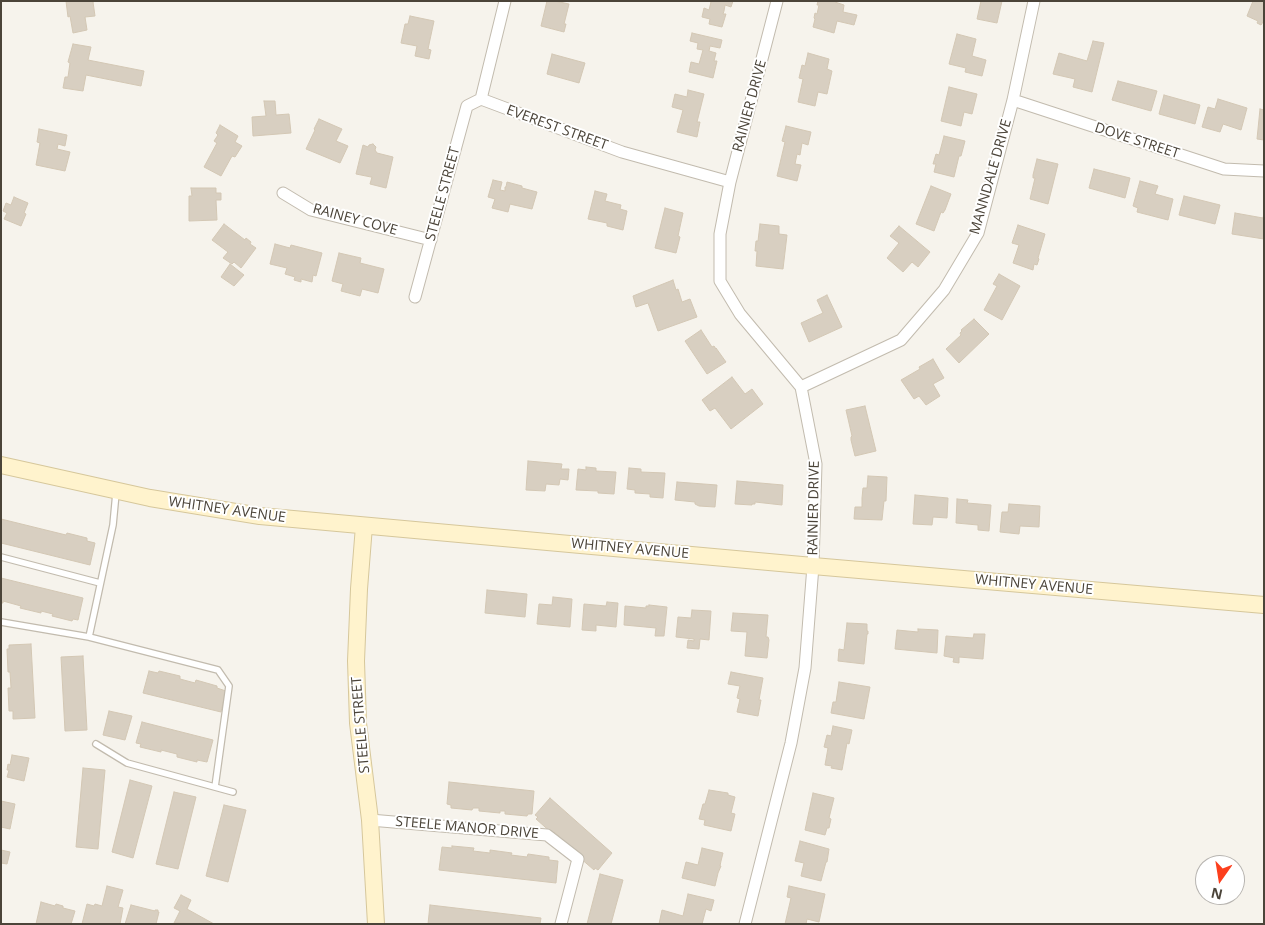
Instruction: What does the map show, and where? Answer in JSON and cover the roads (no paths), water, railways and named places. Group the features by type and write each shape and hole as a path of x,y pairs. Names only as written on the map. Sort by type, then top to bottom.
{"main road":[{"name":"WHITNEY AVENUE","path":"1,465 150,498 260,516 1264,605"},
{"name":"STEELE STREET","path":"364,526 358,590 356,661 358,723 370,820 376,924"}],"street":[{"path":"481,99 505,1"},
{"name":"RAINIER DRIVE","path":"745,924 792,744 805,668 813,566 816,464 801,387 740,314 720,280 720,234 730,182 778,1"},
{"name":"MANNDALE DRIVE","path":"801,387 901,340 944,290 978,233 1013,100 1034,1"},
{"name":"EVEREST STREET","path":"481,99 622,152 730,182"},
{"name":"STEELE STREET","path":"415,297 467,106 481,99"},
{"name":"DOVE STREET","path":"1013,100 1224,169 1264,171"},
{"name":"RAINEY COVE","path":"283,193 311,210 431,240"},
{"name":"STEELE MANOR DRIVE","path":"370,820 547,835 578,859 562,924"}],"lane":[{"path":"88,637 113,525 116,491"},
{"path":"1,557 100,583"},
{"path":"1,622 88,637 218,670 229,686 215,787"},
{"path":"96,744 127,764 233,792"}]}
